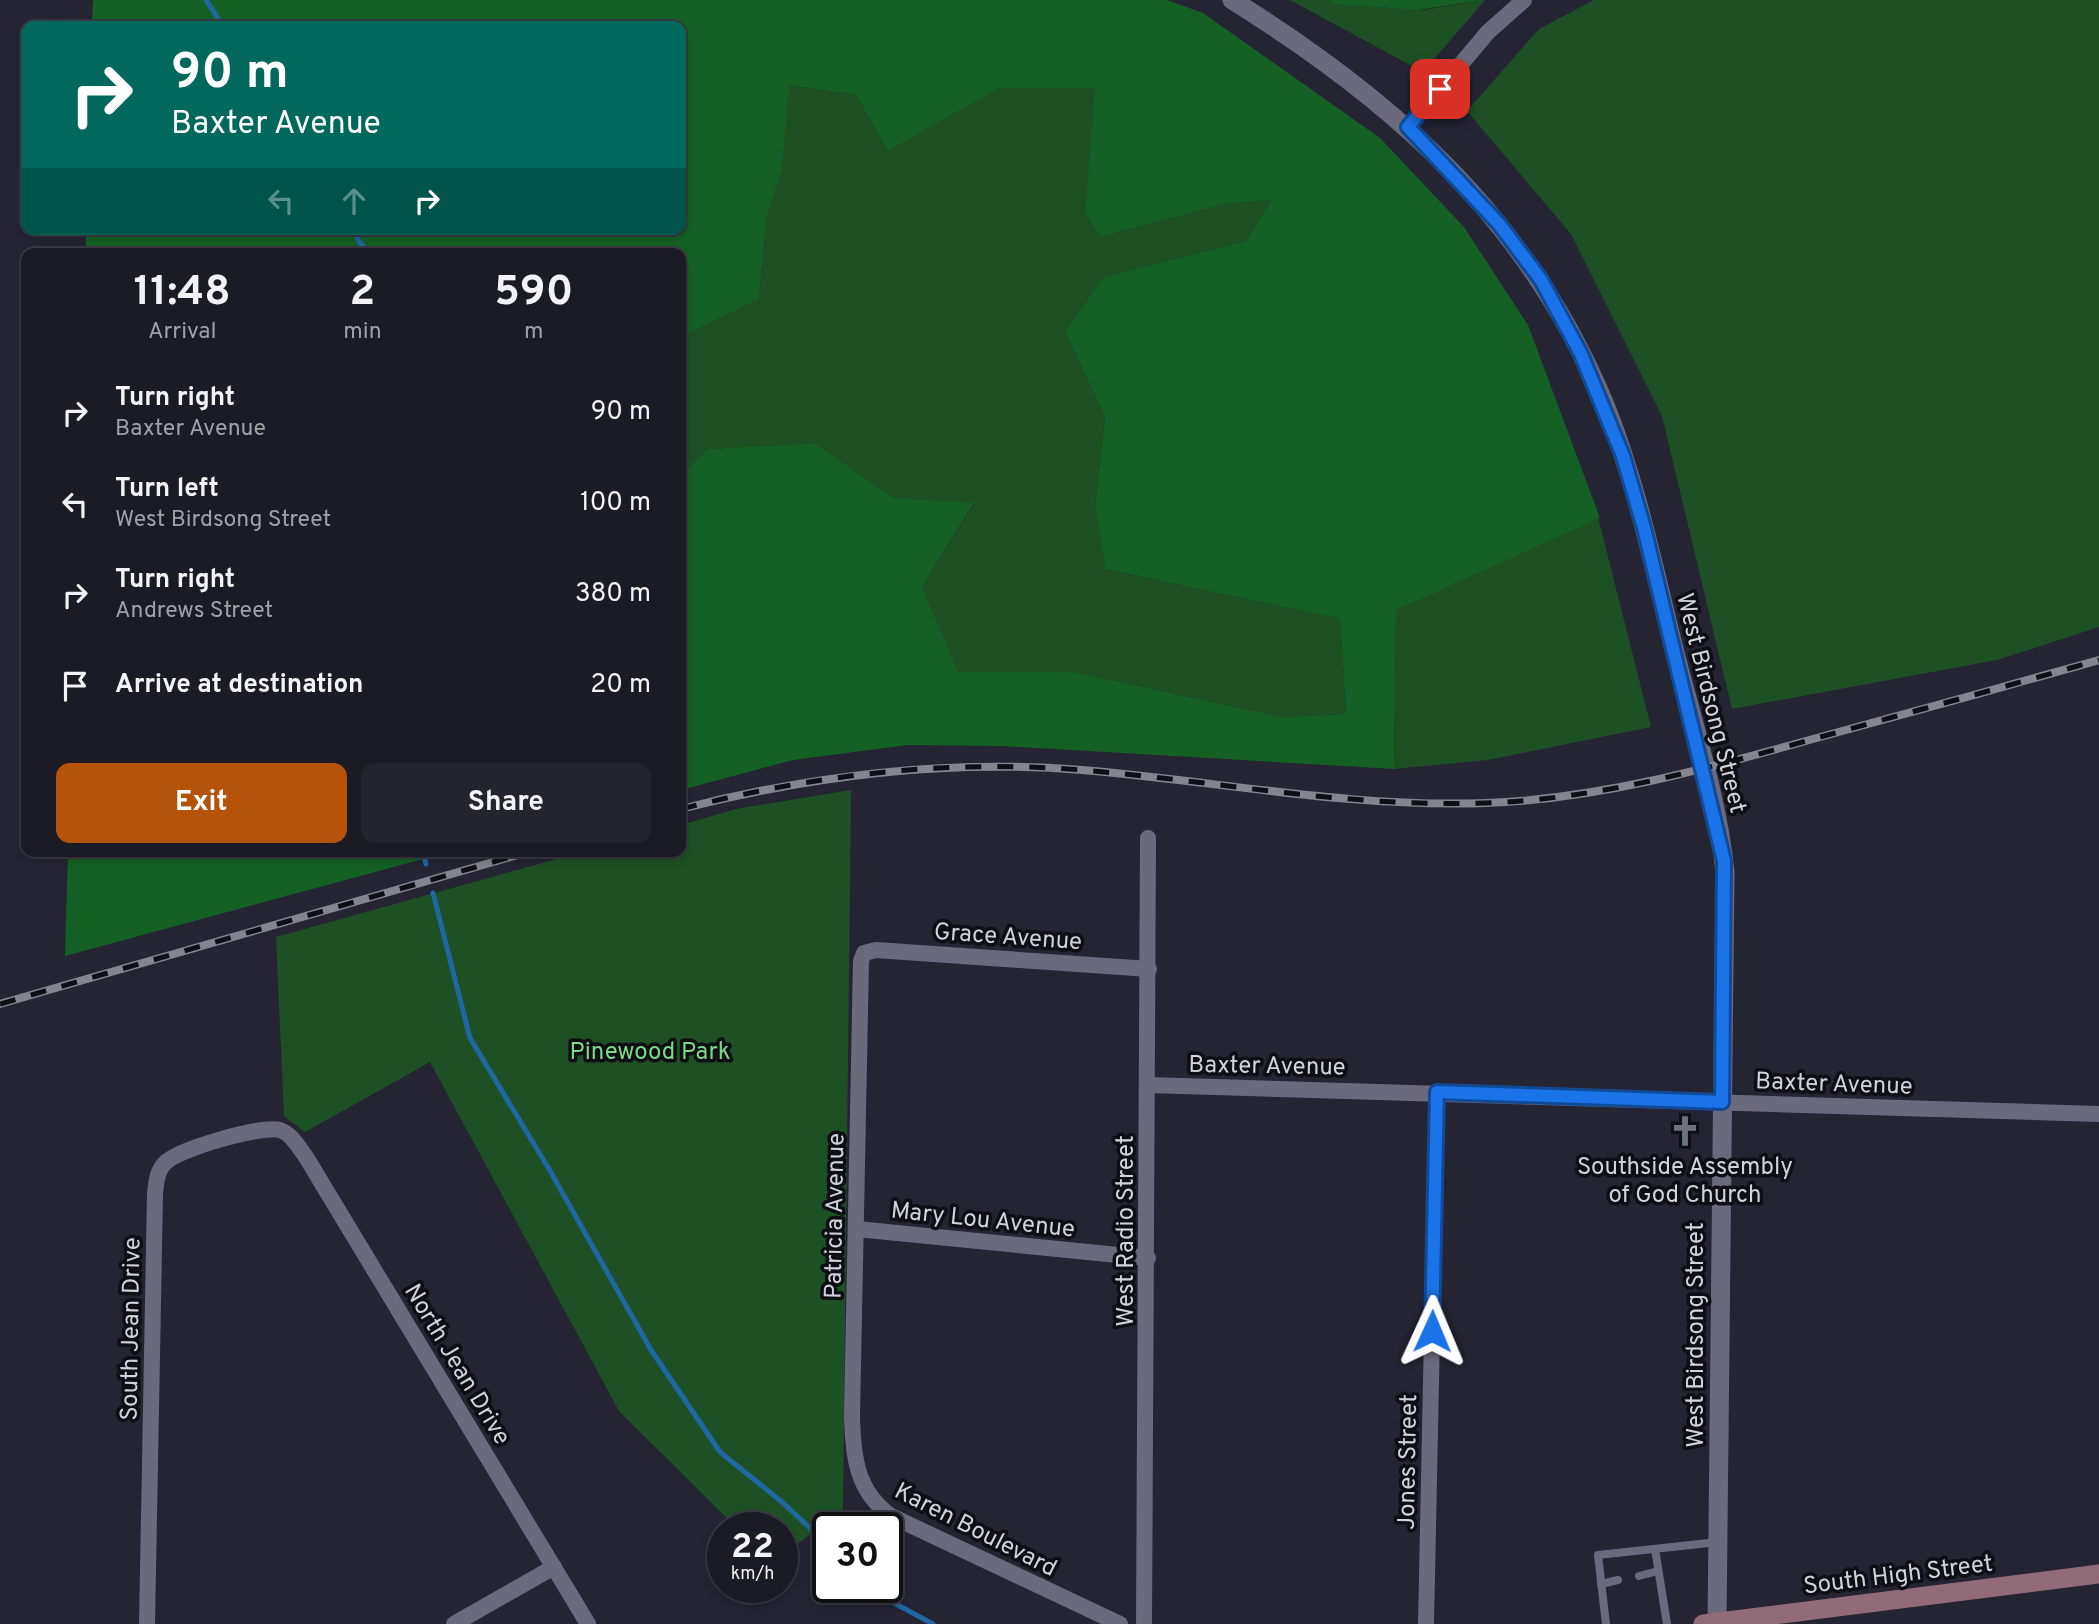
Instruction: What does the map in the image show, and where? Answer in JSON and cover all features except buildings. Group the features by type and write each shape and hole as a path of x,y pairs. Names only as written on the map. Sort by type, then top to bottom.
{"main road":[{"name":"South High Street","path":"1712,1623 2099,1574"}],"street":[{"name":"West Birdsong Street","path":"1232,0 1330,65 1408,127 1496,220 1541,280 1581,354 1623,456 1644,528 1724,861 1718,1542 1712,1623"},
{"path":"1408,127 1488,32 1524,0"},
{"name":"West Radio Street","path":"1144,1624 1148,1258 1148,838"},
{"name":"Grace Avenue","path":"864,953 876,950 1149,969"},
{"name":"Patricia Avenue","path":"861,1480 854,1458 852,1416 861,961 864,953"},
{"name":"Baxter Avenue","path":"1148,1085 2099,1114"},
{"name":"Jones Street","path":"1426,1624 1437,1092"},
{"name":"South Jean Drive","path":"147,1624 155,1194 158,1175 163,1164 182,1152 263,1129 285,1132"},
{"name":"North Jean Drive","path":"285,1132 306,1157 588,1624"},
{"name":"Mary Lou Avenue","path":"857,1230 1148,1258"},
{"name":"Karen Boulevard","path":"861,1480 872,1499 891,1516 1120,1624"},
{"path":"454,1624 554,1566"}],"lane":[{"path":"1606,1624 1598,1555 1718,1542"},
{"path":"1655,1549 1667,1624"},
{"path":"1639,1576 1658,1572"},
{"path":"1601,1584 1618,1580"}],"green space":[{"path":"93,0 1167,0 1203,13 1380,138 1464,227 1528,325 1600,518 1396,610 1394,769 1003,746 908,745 793,760 686,789 686,471 708,449 815,443 894,498 974,503 922,587 958,672 1074,672 1282,717 1346,714 1340,619 1105,569 1095,507 1105,417 1065,332 1103,277 1246,241 1272,200 1225,204 1100,237 1085,213 1095,88 999,88 888,151 856,95 789,85 782,170 767,215 759,299 686,335 686,248 86,248 86,235 686,235 686,21 92,21"},
{"path":"1290,0 1330,0 1331,4 1423,10 1485,0 1423,72"},
{"path":"1330,0 1484,0 1418,10 1331,4"},
{"path":"1594,0 2099,0 2099,627 1997,660 1732,709 1662,416 1571,234 1467,111 1539,29"},
{"path":"788,85 856,95 888,151 999,87 1096,88 1085,213 1100,237 1225,204 1273,200 1246,241 1103,277 1065,332 1105,417 1095,507 1105,569 1340,619 1346,714 1282,717 1074,672 957,672 922,587 974,504 894,498 815,443 709,449 686,471 686,335 759,299 767,215 782,170"},
{"path":"1597,513 1651,727 1488,760 1394,769 1396,610"},
{"name":"Pinewood Park","path":"851,790 843,1509 839,1512 812,1512 812,1533 798,1544 798,1512 721,1512 619,1411 430,1062 305,1132 284,1116 276,937 564,857 686,857 686,824 736,809"},
{"path":"68,857 431,857 65,956"}],"waterway":[{"path":"206,0 220,21"},
{"path":"355,235 364,248"},
{"path":"424,857 426,864"},
{"path":"433,893 470,1038 549,1169 651,1350 720,1452 812,1530"},
{"path":"894,1603 933,1624"}],"railway":[{"path":"686,808 830,779 980,767 1082,770 1384,802 1486,803 1569,796 1692,771 2099,660"},
{"path":"0,1004 511,857"}],"place":[{"name":"Southside Assembly of God Church","path":"1685,1131"}],"route":[{"path":"1432,1331 1437,1092 1722,1102 1726,885 1724,861 1704,769 1644,528 1614,430 1575,341 1541,280 1508,234 1408,127 1440,89"}]}
